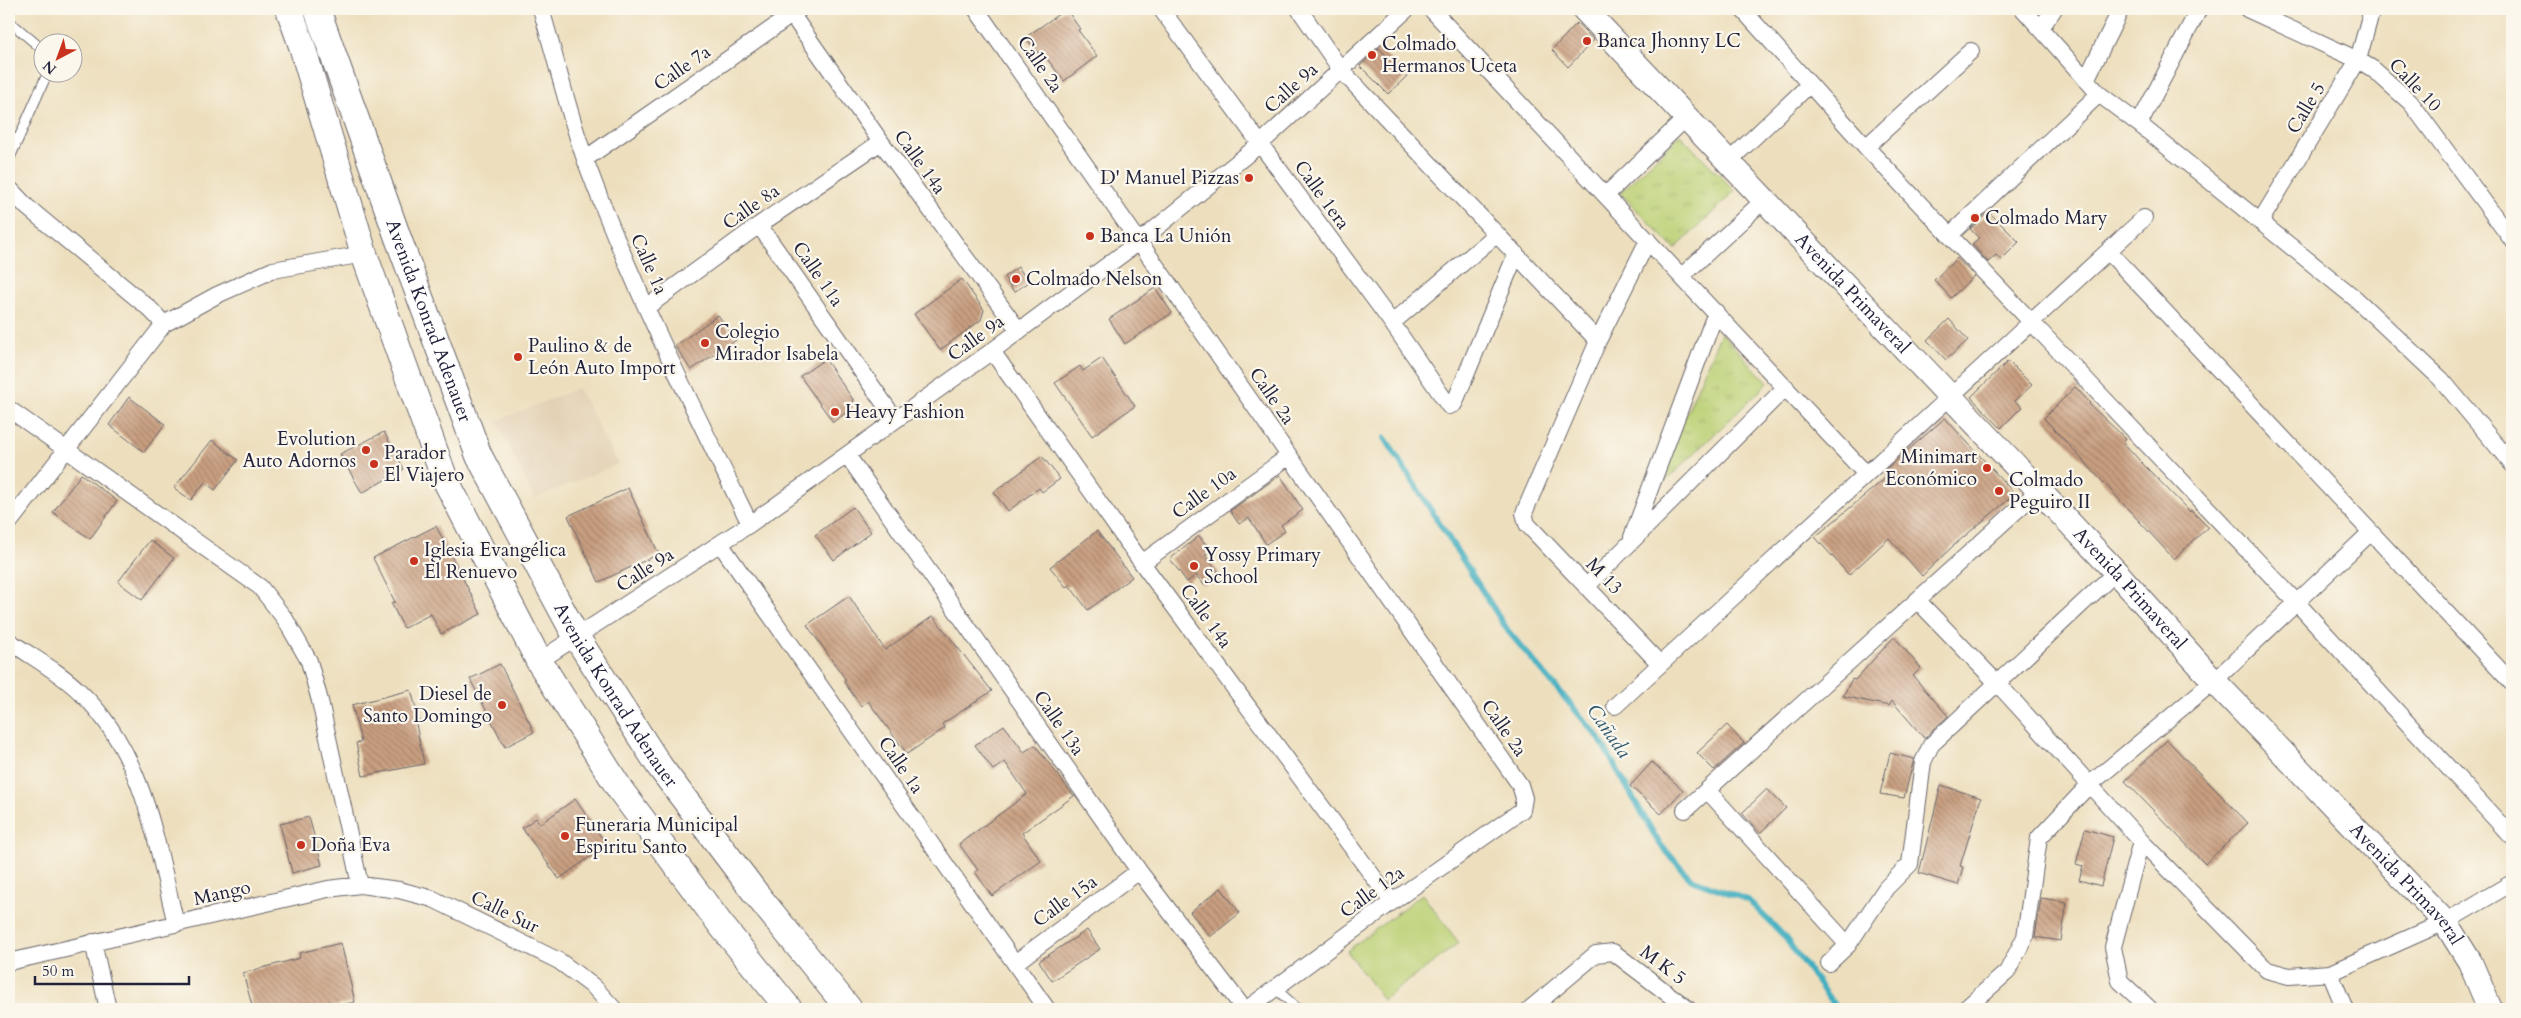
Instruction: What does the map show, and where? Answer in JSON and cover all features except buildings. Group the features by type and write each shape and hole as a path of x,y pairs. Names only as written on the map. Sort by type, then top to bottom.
{"main road":[{"name":"Avenida Konrad Adenauer","path":"288,9 302,46 364,254 444,477 539,661 621,791 720,925 789,1009"},
{"name":"Avenida Konrad Adenauer","path":"317,9 398,238 479,456 576,638 660,767 757,895 849,1009"}],"street":[{"name":"Calle 1a","path":"541,9 585,160 612,230 750,524"},
{"name":"Calle 2a","path":"976,9 1520,785 1524,798 1522,810"},
{"name":"Calle 1era","path":"1161,9 1392,323 1448,406 1454,404 1516,254"},
{"path":"1299,9 1341,70 1598,341 1648,240"},
{"name":"Calle 9a","path":"539,661 721,545 1020,331 1140,241 1260,144 1407,9"},
{"path":"1432,9 1866,474"},
{"name":"Avenida Primaveral","path":"1584,9 2116,572 2214,681 2445,922 2470,962 2490,1009"},
{"path":"2023,9 2099,94 2356,299 2441,379 2512,464"},
{"path":"2041,28 2054,9"},
{"path":"2086,80 2121,9"},
{"path":"2139,124 2199,9"},
{"name":"Calle 10","path":"2247,9 2358,60 2373,69 2410,103 2512,240"},
{"name":"Calle 5","path":"2260,222 2358,60 2372,9"},
{"path":"1749,11 1809,85 1866,147 2298,604 2512,837"},
{"name":"Calle 7a","path":"585,160 796,12"},
{"name":"Calle 14a","path":"796,12 881,142 1020,331"},
{"path":"1866,147 1971,51"},
{"path":"1728,162 1809,85"},
{"path":"1950,235 2099,94"},
{"path":"1606,195 1686,118"},
{"name":"Calle 8a","path":"647,307 759,225 881,142"},
{"path":"9,188 27,207 150,309 164,324"},
{"path":"1682,276 1764,200"},
{"path":"1615,706 2144,218"},
{"name":"Calle 11a","path":"759,225 896,419"},
{"path":"1392,323 1497,234"},
{"path":"2108,251 2512,683"},
{"path":"9,523 164,324 217,295 273,270 364,254"},
{"path":"1630,542 1716,312"},
{"name":"M 13","path":"1598,341 1524,513 1527,524 1660,664"},
{"name":"Calle 14a","path":"992,351 1142,563 1392,902"},
{"path":"1586,587 1786,387"},
{"path":"9,409 260,587 285,619 309,661 320,701 360,885"},
{"name":"Calle 13a","path":"847,455 1139,871 1245,1009"},
{"name":"Calle 10a","path":"1142,563 1289,456"},
{"path":"1685,810 2038,491"},
{"path":"1966,1009 2007,972 2025,937 2039,838 2089,785 2214,681 2298,604 2371,532"},
{"name":"Calle 1a","path":"721,545 1047,1009"},
{"path":"1829,962 1848,945 1886,888 1910,864 1923,762 1931,745 2116,572"},
{"path":"1917,600 1997,683 2141,841 2267,970 2289,976 2330,973 2445,922 2512,882"},
{"path":"9,641 80,692 104,720 129,758 143,790 176,924"},
{"path":"1707,790 1848,945"},
{"name":"Calle 12a","path":"1245,1009 1522,810"},
{"path":"2141,841 2113,947 2120,981 2150,1009"},
{"name":"Calle 15a","path":"1015,962 1139,871"},
{"name":"Mango","path":"9,962 328,889 360,885"},
{"name":"Calle Sur","path":"360,885 399,890 433,899 558,961 594,987 614,1009"},
{"path":"93,942 108,1009"},
{"name":"M K 5","path":"1530,1009 1596,954 1613,952 1688,1009"},
{"path":"2330,973 2345,1009"}],"lane":[{"path":"9,21 32,41"},
{"path":"9,160 44,82"},
{"path":"9,135 17,141"},
{"path":"1275,988 1298,1009"}],"shaded area":[{"path":"578,388 618,464 534,499 497,421"}],"green space":[{"path":"1680,135 1735,191 1675,249 1620,193"},
{"path":"1721,333 1768,383 1651,495"},
{"path":"1422,894 1459,943 1383,1000 1347,951"}],"waterway":[{"name":"Cañada","path":"1385,438 1508,631 1599,738 1659,843 1691,879 1748,900 1783,935 1837,1009"}],"place":[{"name":"Banca Jhonny LC","path":"1587,41"},
{"name":"Colmado Hermanos Uceta","path":"1372,55"},
{"name":"D' Manuel Pizzas","path":"1249,178"},
{"name":"Colmado Mary","path":"1975,218"},
{"name":"Banca La Unión","path":"1090,236"},
{"name":"Colmado Nelson","path":"1016,279"},
{"name":"Colegio Mirador Isabela","path":"705,343"},
{"name":"Paulino & de León Auto Import","path":"518,357"},
{"name":"Heavy Fashion","path":"835,412"},
{"name":"Evolution Auto Adornos","path":"366,450"},
{"name":"Parador El Viajero","path":"374,464"},
{"name":"Minimart Económico","path":"1987,468"},
{"name":"Colmado Peguiro II","path":"1999,491"},
{"name":"Iglesia Evangélica El Renuevo","path":"414,561"},
{"name":"Yossy Primary School","path":"1194,566"},
{"name":"Diesel de Santo Domingo","path":"502,705"},
{"name":"Funeraria Municipal Espiritu Santo","path":"565,836"},
{"name":"Doña Eva","path":"301,845"}]}
